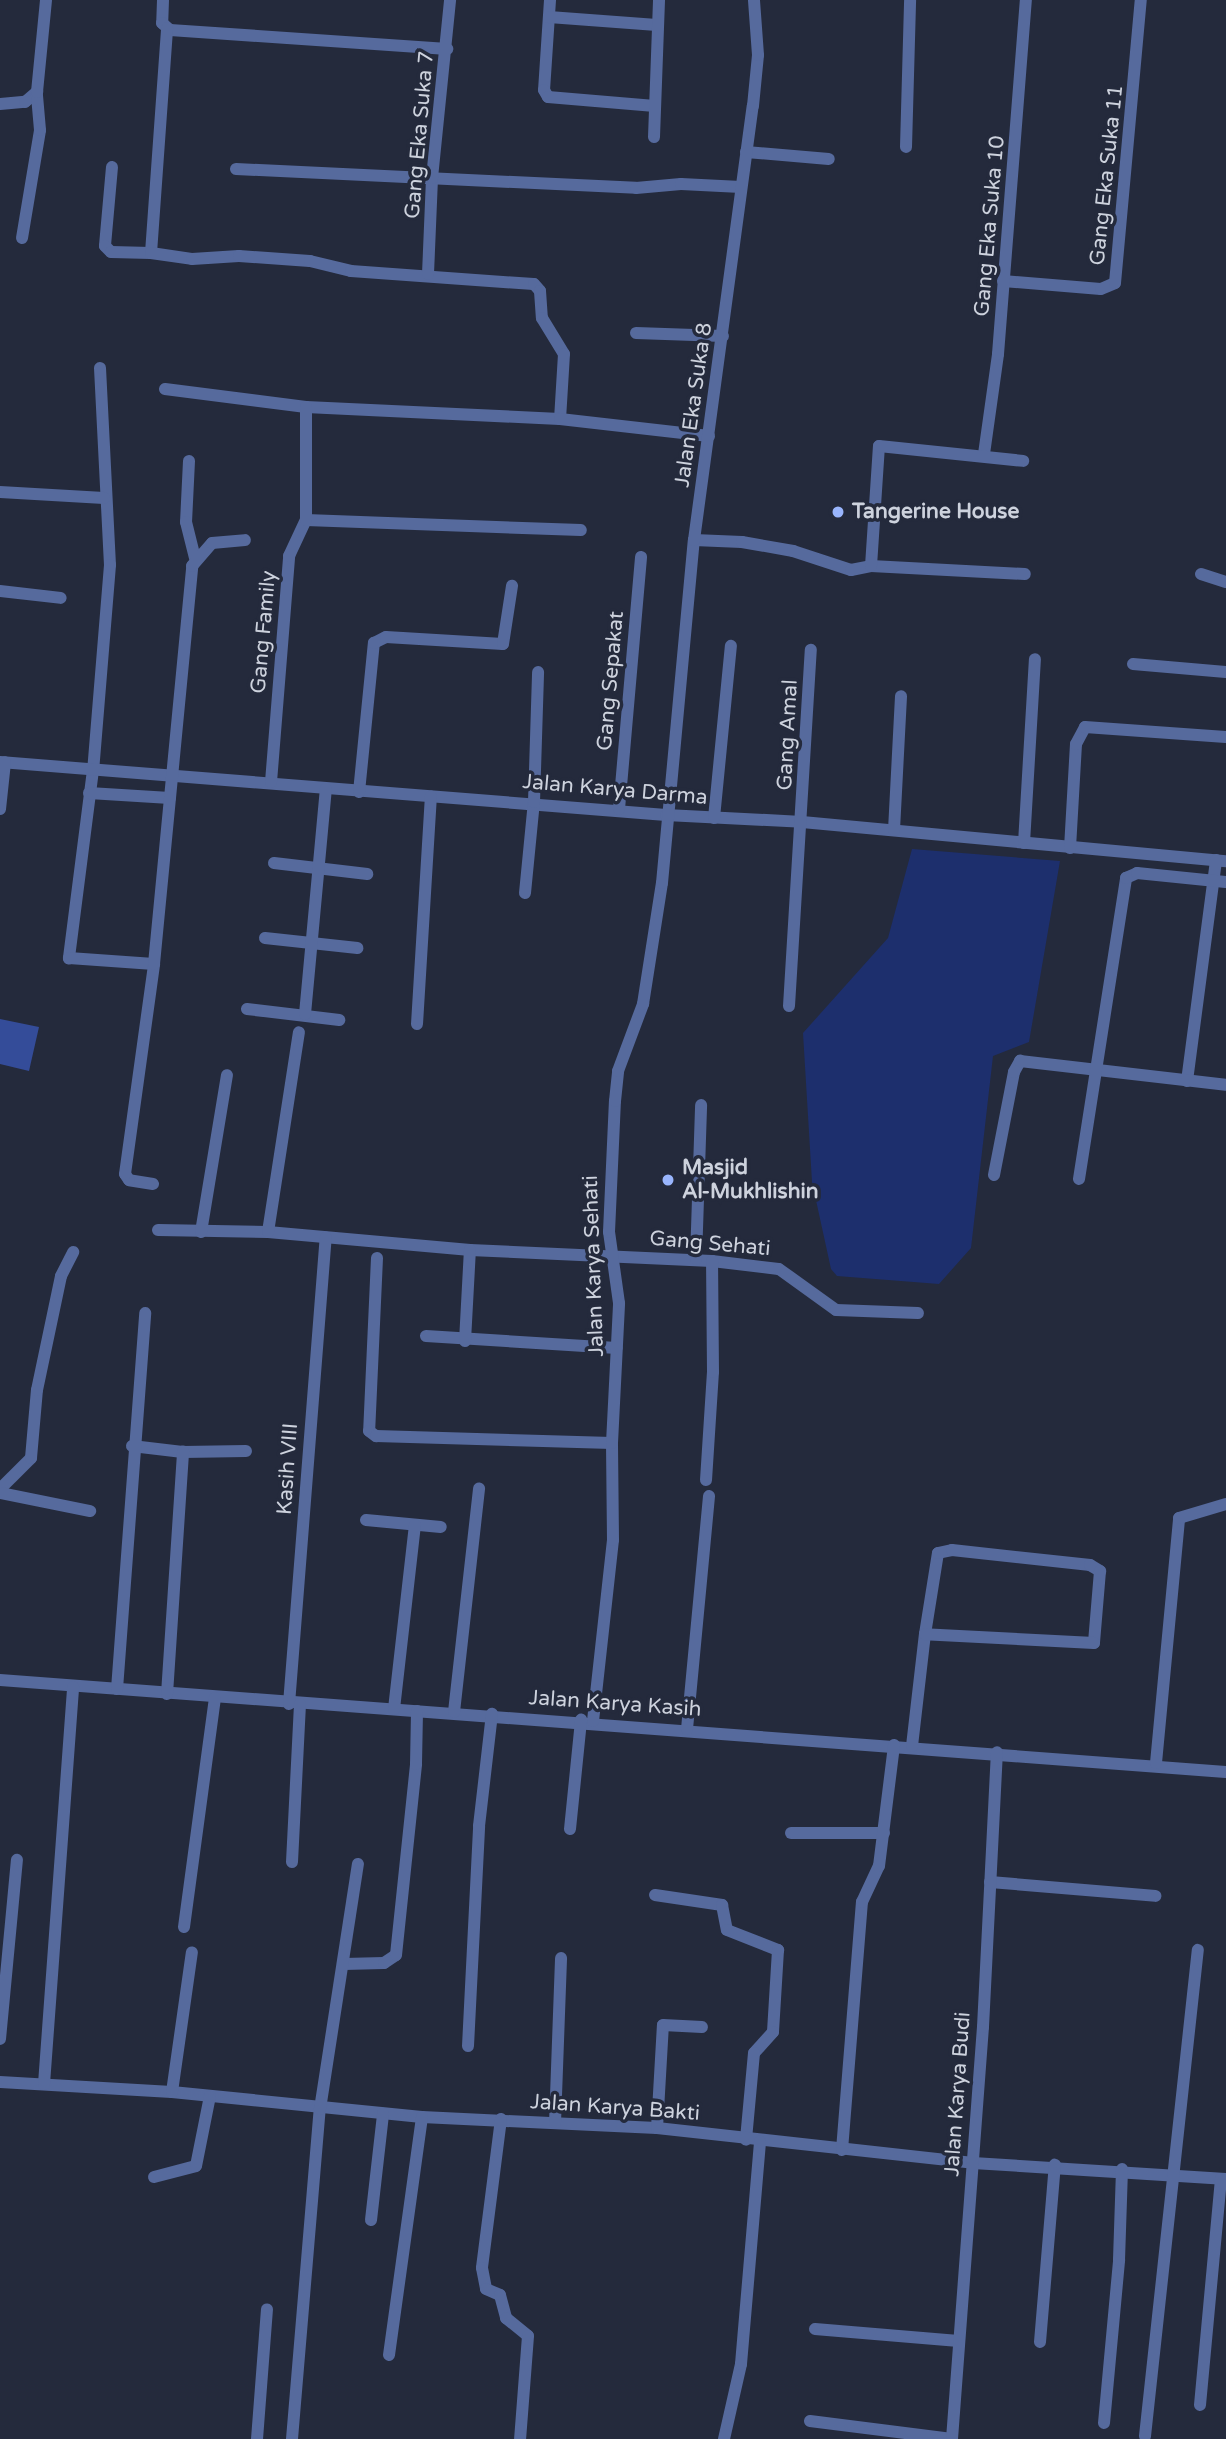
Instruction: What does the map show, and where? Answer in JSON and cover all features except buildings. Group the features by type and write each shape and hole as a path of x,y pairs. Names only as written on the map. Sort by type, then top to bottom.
{"street":[{"path":"22,238 40,130 37,92 46,0"},
{"path":"151,253 167,29 162,23 163,0"},
{"name":"Gang Eka Suka 7","path":"428,274 432,178 450,0"},
{"path":"550,0 544,90 548,97 655,106"},
{"path":"654,137 659,0"},
{"name":"Jalan Eka Suka 8","path":"666,816 694,540 758,55 754,0"},
{"path":"906,147 910,0"},
{"name":"Gang Eka Suka 10","path":"984,454 1003,281 1026,0"},
{"name":"Gang Eka Suka 11","path":"1003,281 1101,289 1115,283 1141,0"},
{"path":"549,17 657,25"},
{"path":"167,29 447,49"},
{"path":"0,104 25,102 37,92"},
{"path":"746,152 829,159"},
{"path":"111,167 105,246 111,252 526,281 539,288 541,318 564,355 560,419"},
{"path":"236,169 636,188 681,184 741,187"},
{"path":"636,333 723,336"},
{"path":"100,368 104,498 110,565 93,770 69,958 154,964"},
{"path":"165,389 306,407 560,419 709,436"},
{"name":"Gang Family","path":"271,782 289,556 306,520 306,407"},
{"path":"871,566 879,446 984,454 1023,461"},
{"path":"153,1185 129,1180 125,1174 154,964 195,558 186,522 189,461"},
{"path":"0,492 104,498"},
{"path":"306,520 581,530"},
{"path":"195,558 212,543 245,540"},
{"path":"694,540 742,542 793,551 836,568 871,566 1025,574"},
{"name":"Gang Sepakat","path":"619,809 641,557"},
{"path":"1201,574 1226,582"},
{"path":"359,792 374,643 386,637 503,644 512,586"},
{"path":"0,591 61,598"},
{"path":"714,818 731,646"},
{"name":"Gang Amal","path":"789,1006 811,650"},
{"path":"1024,843 1035,659"},
{"path":"1133,664 1226,672"},
{"path":"525,893 534,802 538,672"},
{"path":"894,830 901,696"},
{"path":"1070,848 1076,744 1085,727 1226,737"},
{"path":"0,808 2,762"},
{"name":"Jalan Karya Darma","path":"2,762 271,782 359,792 534,802 666,816 802,822 1221,860"},
{"path":"305,1014 321,868 326,789"},
{"path":"89,793 170,798"},
{"path":"417,1024 431,796"},
{"name":"Jalan Karya Sehati","path":"570,1829 613,1540 612,1443 619,1303 610,1255 610,1183 618,1072 643,1004 662,883 666,816"},
{"path":"1187,1081 1220,881 1221,860"},
{"path":"274,863 367,874"},
{"path":"1079,1179 1126,878 1137,873 1220,881"},
{"path":"265,938 357,948"},
{"path":"247,1009 339,1020"},
{"path":"268,1232 299,1032"},
{"path":"994,1175 1017,1063 1032,1060 1226,1085"},
{"path":"201,1232 227,1076"},
{"path":"696,1259 701,1105"},
{"name":"Gang Sehati","path":"158,1230 268,1232 470,1250 696,1259 779,1269 836,1310 918,1313"},
{"name":"Kasih VIII","path":"292,1862 295,1704 326,1237"},
{"path":"465,1341 470,1250"},
{"path":"0,1491 31,1458 37,1390 61,1276 73,1252"},
{"path":"377,1258 369,1431 376,1436 612,1443"},
{"path":"706,1480 713,1372 712,1261"},
{"path":"117,1689 132,1446 145,1313"},
{"path":"426,1336 465,1341 617,1348"},
{"path":"132,1446 183,1452 246,1451"},
{"path":"167,1694 183,1452"},
{"path":"454,1712 479,1488"},
{"path":"0,1491 90,1511"},
{"path":"687,1729 709,1496"},
{"path":"1156,1763 1179,1518 1226,1504"},
{"path":"366,1520 440,1527"},
{"path":"394,1709 415,1525"},
{"path":"912,1746 925,1634 937,1555 943,1550 1090,1564 1100,1570 1094,1643 925,1634"},
{"name":"Jalan Karya Kasih","path":"0,1680 295,1704 492,1714 1156,1763 1226,1772"},
{"path":"44,2084 73,1687"},
{"path":"184,1927 215,1698"},
{"path":"344,1965 384,1963 396,1955 416,1764 417,1711"},
{"path":"468,2046 478,1840 492,1714"},
{"path":"842,2150 862,1902 878,1872 894,1745"},
{"name":"Jalan Karya Budi","path":"952,2439 998,1752"},
{"path":"791,1833 884,1833"},
{"path":"0,2039 17,1860"},
{"path":"292,2439 320,2109 358,1864"},
{"path":"990,1882 1155,1896"},
{"path":"655,1895 722,1905 727,1930 778,1950 773,2032 754,2053 746,2140"},
{"path":"1145,2436 1198,1950"},
{"path":"172,2092 192,1952"},
{"path":"555,2123 561,1958"},
{"path":"657,2128 663,2025 702,2027"},
{"name":"Jalan Karya Bakti","path":"0,2082 209,2095 320,2109 422,2117 657,2128 760,2142 972,2163 1175,2172 1223,2179"},
{"path":"153,2177 197,2166 209,2095"},
{"path":"371,2220 383,2114"},
{"path":"388,2355 422,2117"},
{"path":"501,2119 482,2269 486,2289 500,2295 509,2322 527,2336 520,2439"},
{"path":"724,2439 741,2364 760,2142"},
{"path":"1040,2342 1055,2165"},
{"path":"1104,2423 1122,2169"},
{"path":"1200,2405 1223,2179"},
{"path":"257,2439 267,2309"},
{"path":"815,2329 959,2341"},
{"path":"810,2421 952,2439"}],"shaded area":[{"path":"912,849 1060,861 1029,1042 993,1056 971,1248 939,1284 837,1276 831,1269 812,1182 803,1033 888,938"},
{"path":"0,1019 39,1027 29,1071 0,1064"}],"place":[{"name":"Tangerine House","path":"838,512"},
{"name":"Masjid Al-Mukhlishin","path":"668,1180"}]}
